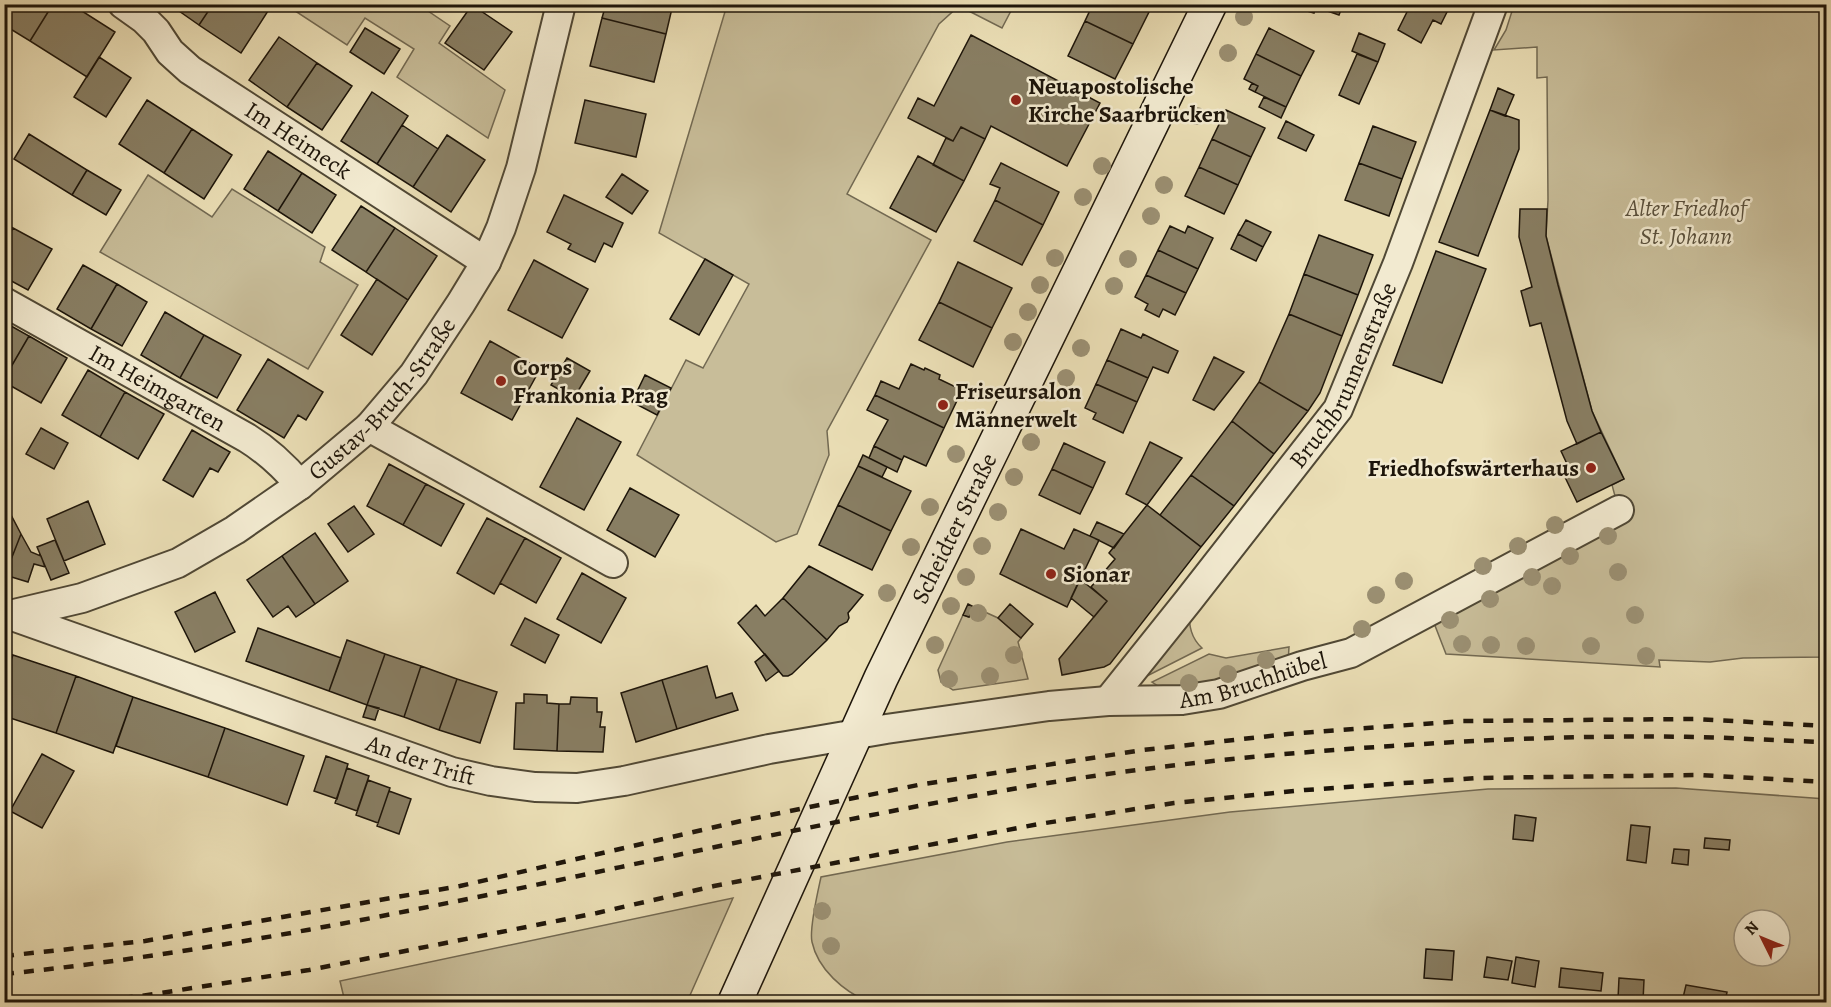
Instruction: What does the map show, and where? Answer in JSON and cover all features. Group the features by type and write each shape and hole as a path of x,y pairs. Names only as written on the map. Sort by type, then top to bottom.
{"main road":[{"name":"Scheidter Straße","path":"746,999 855,734 1210,4"}],"street":[{"name":"Im Heimeck","path":"123,4 156,31 170,52 190,70 486,262"},
{"name":"Gustav-Bruch-Straße","path":"7,614 82,598 178,563 235,530 300,485 369,427 414,374 486,262 501,228 521,168 561,4"},
{"name":"Bruchbrunnenstraße","path":"1108,700 1338,409 1402,252 1493,4"},
{"name":"Im Heimgarten","path":"4,302 247,438 284,466 300,485"},
{"path":"369,427 613,563"},
{"name":"Am Bruchhübel","path":"855,734 1049,705 1108,700 1182,700 1219,694 1302,666 1351,653 1619,510"},
{"name":"An der Trift","path":"7,614 452,772 491,781 535,787 577,788 624,782 770,749 855,734"}],"green space":[{"path":"286,5 419,5 450,26 439,43 505,90 488,138 397,77 414,49 365,18 347,45"},
{"path":"727,5 1014,5 1002,28 959,6 939,24 847,194 931,240 827,431 829,455 797,534 776,542 637,455 686,360 703,368 749,284 659,233"},
{"name":"Alter Friedhof St. Johann","path":"1514,5 1826,5 1826,657 1743,658 1710,662 1659,660 1660,667 1446,654 1434,623 1622,522 1612,485 1624,479 1592,411 1546,236 1547,77 1537,78 1537,47 1494,50 1506,30"},
{"path":"148,175 212,217 232,189 325,247 320,262 358,285 308,369 100,252"},
{"path":"974,607 998,618 1021,638 1018,642 1028,679 953,690 941,682 938,670 963,615 969,617"},
{"path":"1189,611 1191,631 1202,648 1147,676 1147,667"},
{"path":"1289,647 1288,663 1217,686 1161,688 1152,682 1209,654 1226,658"},
{"path":"1676,788 1826,799 1826,1002 868,1002 841,986 826,970 815,952 811,936 821,877 1007,842 1230,812 1488,789"},
{"path":"733,898 687,1002 345,1002 340,981"}],"building":[{"path":"4,4 53,4 30,41 4,25"},
{"path":"53,4 71,4 115,32 87,77 30,41"},
{"path":"169,4 213,4 199,25"},
{"path":"213,4 258,4 268,11 241,53 199,25"},
{"path":"606,4 673,4 666,34 602,18"},
{"path":"1093,4 1139,4 1150,10 1133,44 1085,21"},
{"path":"1301,4 1343,4 1339,15 1316,7 1314,13 1300,9"},
{"path":"1411,4 1451,4 1441,24 1433,20 1421,43 1398,30"},
{"path":"472,5 512,32 484,70 445,43"},
{"path":"602,18 666,34 654,82 590,66"},
{"path":"1085,21 1133,44 1115,79 1068,56"},
{"path":"365,28 400,49 384,74 350,52"},
{"path":"1269,28 1314,51 1301,76 1256,54"},
{"path":"1359,33 1385,44 1378,62 1352,51"},
{"name":"Neuapostolische Kirche Saarbrücken","path":"971,35 1100,103 1067,166 991,126 985,139 961,127 953,141 908,118 918,98 934,106"},
{"path":"279,37 317,63 287,107 249,80"},
{"path":"1256,54 1301,76 1286,107 1255,92 1258,86 1244,79"},
{"path":"1357,54 1378,62 1359,104 1339,95"},
{"path":"99,57 131,78 106,117 74,97"},
{"path":"317,63 352,86 322,130 287,107"},
{"path":"1252,83 1258,86 1255,92 1249,89"},
{"path":"1498,88 1514,95 1505,116 1490,110"},
{"path":"372,92 408,116 377,164 341,141"},
{"path":"1264,97 1286,107 1281,118 1259,107"},
{"path":"147,100 192,129 164,173 119,144"},
{"path":"585,100 646,114 636,157 575,143"},
{"path":"1226,110 1265,128 1251,157 1212,139"},
{"path":"1490,110 1519,120 1519,149 1478,256 1439,242"},
{"path":"1286,121 1314,135 1306,151 1278,138"},
{"path":"402,125 438,149 413,187 377,164"},
{"path":"1373,126 1416,142 1402,179 1359,163"},
{"path":"961,127 985,139 964,181 933,165 946,138 953,141"},
{"path":"192,129 232,155 204,199 164,173"},
{"path":"29,134 87,170 72,195 14,159"},
{"path":"447,135 485,160 451,212 413,187"},
{"path":"1212,139 1251,157 1238,185 1199,167"},
{"path":"268,151 302,173 278,211 244,189"},
{"path":"918,156 964,181 936,232 890,208"},
{"path":"1001,163 1059,192 1043,225 995,200 1000,188 990,184"},
{"path":"1359,163 1402,179 1389,216 1345,200"},
{"path":"1199,167 1238,185 1224,214 1185,196"},
{"path":"87,170 121,190 106,215 72,195"},
{"path":"302,173 336,195 312,233 278,211"},
{"path":"622,174 648,191 632,214 606,197"},
{"path":"564,195 623,223 612,247 604,243 595,262 568,249 571,244 547,232"},
{"path":"995,200 1043,225 1022,265 974,241"},
{"path":"361,206 395,228 366,272 332,250"},
{"path":"1520,209 1547,209 1546,236 1592,411 1601,432 1577,444 1567,421 1541,323 1530,326 1521,291 1532,287 1519,237"},
{"path":"1246,220 1271,232 1263,247 1238,234"},
{"path":"4,223 13,228 4,243"},
{"path":"1170,226 1185,233 1188,226 1213,238 1198,269 1158,250"},
{"path":"13,228 52,249 28,290 4,277 4,243"},
{"path":"395,228 437,256 408,300 366,272"},
{"path":"1238,234 1263,247 1256,261 1231,249"},
{"path":"1319,235 1373,255 1358,295 1304,274"},
{"path":"1158,250 1198,269 1186,293 1146,275"},
{"path":"1436,251 1486,269 1442,383 1393,365"},
{"path":"705,259 733,275 699,335 670,319"},
{"path":"534,260 588,289 562,338 508,310"},
{"path":"958,262 1012,288 992,328 939,302"},
{"path":"83,265 117,284 91,329 57,309"},
{"path":"1304,274 1358,295 1342,336 1289,314"},
{"path":"1146,275 1186,293 1175,315 1163,309 1159,317 1145,310 1148,304 1135,297"},
{"path":"377,279 408,300 372,355 341,335"},
{"path":"117,284 147,302 122,346 91,329"},
{"path":"939,302 992,328 973,367 919,340"},
{"path":"165,312 204,335 180,378 141,355"},
{"path":"1289,314 1342,336 1320,393 1308,411 1259,382"},
{"path":"4,322 29,336 4,379"},
{"path":"1121,329 1141,338 1143,334 1178,351 1168,373 1153,367 1148,378 1107,360"},
{"path":"204,335 241,355 217,398 180,378"},
{"path":"29,336 67,358 41,403 4,382"},
{"name":"Corps Frankonia Prag","path":"490,341 540,369 512,420 461,393"},
{"path":"1214,357 1244,372 1214,410 1193,400"},
{"path":"567,358 590,371 574,398 551,385"},
{"path":"268,359 323,392 306,420 298,415 284,438 237,410"},
{"path":"1107,360 1148,378 1137,402 1096,384"},
{"path":"911,364 940,375 939,379 962,390 944,428 875,395 881,381 899,389"},
{"path":"88,370 125,392 100,437 62,415"},
{"path":"645,375 671,388 657,415 632,402"},
{"path":"1259,382 1308,411 1274,454 1232,421"},
{"path":"1096,384 1137,402 1123,433 1093,419 1096,413 1085,408"},
{"path":"125,392 164,414 138,459 100,437"},
{"path":"875,395 944,428 926,466 904,456 902,460 874,446 888,420 867,410"},
{"path":"577,418 621,442 584,510 540,487"},
{"path":"1232,421 1274,454 1234,506 1191,475"},
{"path":"41,428 68,443 54,469 26,454"},
{"path":"192,430 230,452 218,472 210,468 193,497 163,480"},
{"name":"Friedhofswärterhaus","path":"1601,432 1624,479 1577,502 1561,469 1568,466 1561,451"},
{"path":"1150,442 1182,458 1147,505 1126,494"},
{"path":"1064,443 1105,462 1093,488 1052,469"},
{"path":"874,446 902,460 897,472 869,458"},
{"path":"863,455 887,467 882,477 858,466"},
{"path":"389,464 426,484 403,525 367,506"},
{"path":"858,466 911,491 891,531 838,505"},
{"path":"1052,469 1093,488 1080,514 1039,495"},
{"path":"1191,475 1234,506 1201,547 1160,515"},
{"path":"426,484 464,504 441,546 403,525"},
{"path":"630,488 679,515 655,557 607,530"},
{"path":"88,501 105,544 64,561 47,519"},
{"path":"838,505 891,531 872,570 819,545"},
{"path":"1147,505 1201,547 1110,664 1062,675 1059,659 1107,601 1091,587 1115,559 1109,553"},
{"path":"354,506 374,534 348,552 328,524"},
{"path":"4,513 11,515 21,534 5,575"},
{"path":"487,518 525,538 494,594 457,573"},
{"path":"1097,522 1124,534 1114,548 1090,536"},
{"path":"1021,529 1064,549 1074,529 1099,540 1067,607 1000,574"},
{"path":"315,533 348,581 315,604 282,556"},
{"path":"21,534 31,552 41,556 45,567 34,564 28,582 5,575"},
{"path":"525,538 561,558 536,603 500,583"},
{"path":"55,540 69,573 51,580 37,547"},
{"path":"282,556 315,604 296,617 288,606 273,617 247,580"},
{"path":"809,566 863,595 848,613 847,622 839,626 827,640 783,598"},
{"path":"582,573 626,598 601,643 557,619"},
{"path":"1080,579 1107,601 1094,617 1071,598"},
{"path":"215,592 235,632 195,652 175,612"},
{"path":"783,598 827,640 788,676 783,676 738,623 756,605 765,616"},
{"path":"968,604 974,607 969,617 963,615"},
{"path":"1010,604 1033,624 1021,638 998,618"},
{"path":"525,618 559,635 545,663 511,645"},
{"path":"258,628 341,658 329,691 246,661"},
{"path":"347,640 385,654 367,705 329,691"},
{"path":"4,652 13,655 4,681"},
{"path":"385,654 421,666 404,717 367,705"},
{"path":"765,654 779,671 766,681 755,662"},
{"path":"13,655 76,676 56,733 4,716 4,681"},
{"path":"421,666 457,679 439,730 404,717"},
{"path":"707,666 716,698 732,693 738,710 677,729 662,680"},
{"path":"76,676 133,697 113,753 56,733"},
{"path":"457,679 497,692 480,743 439,730"},
{"path":"662,680 677,729 636,742 621,693"},
{"path":"524,694 547,695 547,703 559,704 557,751 514,749 516,703 524,703"},
{"path":"133,697 225,728 208,777 116,746"},
{"path":"571,697 597,698 597,712 602,712 600,727 605,727 603,752 557,751 559,704 570,704"},
{"path":"367,705 379,708 375,720 363,717"},
{"path":"225,728 304,756 287,805 208,777"},
{"path":"42,754 74,771 42,828 10,811"},
{"path":"326,756 348,764 337,799 314,791"},
{"path":"347,768 369,776 357,811 335,803"},
{"path":"368,780 390,788 378,823 356,815"},
{"path":"389,791 411,799 399,834 377,826"},
{"path":"1515,815 1536,818 1533,841 1513,839"},
{"path":"1631,825 1650,827 1646,863 1627,860"},
{"path":"1705,838 1730,840 1729,850 1704,848"},
{"path":"1674,849 1689,850 1688,865 1672,863"},
{"path":"1426,949 1454,951 1452,980 1424,978"},
{"path":"1487,957 1512,961 1508,980 1484,977"},
{"path":"1516,957 1539,961 1535,987 1512,983"},
{"path":"1561,968 1603,973 1601,991 1559,987"},
{"path":"1619,978 1644,980 1643,1001 1618,999"},
{"path":"1686,985 1727,992 1725,1002 1682,1002"}],"railway":[{"path":"4,956 145,941 460,886 741,821 918,785 1143,750 1288,734 1462,721 1694,719 1826,726"},
{"path":"4,974 133,958 261,938 388,915 896,810 1024,787 1161,767 1299,753 1582,737 1713,737 1826,742"},
{"path":"83,1002 141,996 309,970 597,913 714,886 1039,824 1174,803 1305,790 1477,778 1698,775 1826,782"}],"place":[{"name":"Neuapostolische Kirche Saarbrücken","path":"1016,100"},
{"name":"Corps Frankonia Prag","path":"501,381"},
{"name":"Friseursalon Männerwelt","path":"943,405"},
{"name":"Friedhofswärterhaus","path":"1591,468"},
{"name":"Sionar","path":"1051,574"}]}
